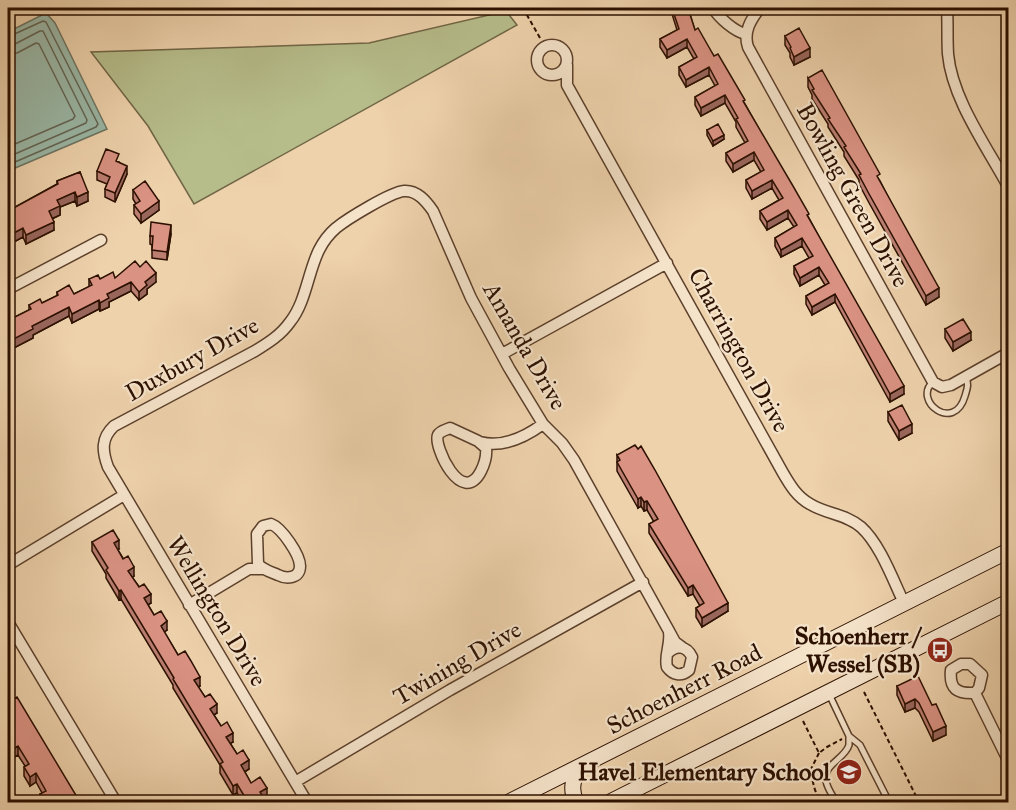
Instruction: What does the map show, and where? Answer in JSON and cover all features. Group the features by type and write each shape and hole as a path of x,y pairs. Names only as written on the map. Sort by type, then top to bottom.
{"main road":[{"name":"Schoenherr Road","path":"509,802 1008,551"},
{"path":"610,802 1008,602"},
{"path":"576,802 572,789 573,779 579,767"}],"street":[{"path":"713,8 738,31 746,34 757,12"},
{"path":"948,8 948,56 954,79 970,116 1008,186"},
{"name":"Bowling Green Drive","path":"746,34 748,47 938,384"},
{"name":"Charrington Drive","path":"567,85 567,59 564,50 555,45 544,47 538,53 537,63 542,71 567,85 783,473 796,493 809,504 849,519 862,527 878,551 904,603"},
{"path":"551,75 560,73 567,65"},
{"name":"Amanda Drive","path":"412,192 427,202 433,211 471,298 502,354 543,424 562,443 574,460 675,642 683,648"},
{"name":"Duxbury Drive","path":"105,438 109,431 122,421 274,339 292,321 319,249 337,227 379,201 397,193 412,192"},
{"path":"8,289 101,240"},
{"path":"502,354 667,263"},
{"path":"938,384 951,385 1008,353"},
{"path":"496,444 478,476 464,484 458,481 437,444 438,436 450,428 478,441 496,444 522,437 543,424"},
{"name":"Wellington Drive","path":"105,438 104,456 108,467 307,802"},
{"path":"478,441 486,448 486,461"},
{"path":"8,564 124,495"},
{"path":"267,525 275,525 286,538 300,566 295,575 285,579 258,564 257,553 257,534 260,529 267,525"},
{"path":"249,569 257,553"},
{"path":"189,605 249,569 264,569"},
{"name":"Twining Drive","path":"295,782 450,690 643,582"},
{"path":"8,622 116,802"},
{"path":"667,654 674,648 683,648 690,653 693,662 689,670 682,674 673,673 666,667 667,654 670,643 669,631"},
{"path":"975,693 1008,760"}],"lane":[{"path":"938,384 928,389 931,404 936,410 951,413 963,403 968,387 965,377"},
{"path":"828,693 849,736 860,745 889,802"},
{"path":"836,802 825,776 829,768 849,747 849,736"}],"path":[{"path":"8,10 12,8"},
{"path":"523,8 540,38"},
{"path":"864,692 919,802"},
{"path":"801,716 819,753"},
{"path":"821,802 810,771 819,753 849,736"}],"green space":[{"path":"506,11 517,25 194,204 148,126 91,52 369,43"}],"water":[{"path":"46,13 55,23 107,129 8,171 8,32"}],"building":[{"path":"672,8 688,8 695,30 698,28 714,56 718,54 904,386 890,394 835,294 812,307 806,296 829,283 819,267 800,278 794,266 813,256 802,238 781,250 775,238 797,225 788,210 767,222 760,211 783,198 772,180 752,191 746,180 764,170 754,152 733,164 726,153 748,141 725,95 701,108 695,97 718,84 709,67 686,80 679,67 697,57 687,39 667,50 660,39 679,29"},
{"path":"799,28 810,48 794,57 785,36"},
{"path":"822,70 880,174 877,176 939,288 926,296 868,192 859,175 861,174 844,147 846,146 812,90 814,89 808,78"},
{"path":"718,124 724,135 713,141 707,130"},
{"path":"106,149 119,154 116,161 127,166 115,193 105,189 110,177 97,171"},
{"path":"80,172 88,192 77,197 75,192 57,200 60,206 49,211 54,222 26,235 23,228 8,236 8,211 58,184 57,181"},
{"path":"145,181 159,201 141,214 134,205 140,201 133,190"},
{"path":"151,222 171,225 167,252 152,250"},
{"path":"135,261 140,267 146,261 156,273 145,282 147,285 139,292 131,282 107,294 109,298 100,303 99,300 72,314 69,307 32,326 33,329 8,342 8,316 11,314 13,318 31,309 29,305 40,299 42,303 58,295 57,292 69,285 74,294 92,285 89,279 98,275 100,279 113,272 115,278"},
{"path":"963,319 971,332 953,342 945,329"},
{"path":"902,405 912,424 899,431 888,412"},
{"path":"635,445 638,449 641,446 728,603 702,618 696,608 704,603 693,585 688,588 649,524 658,519 647,501 644,502 641,497 638,499 617,462 620,460 617,455"},
{"path":"113,530 119,540 114,543 123,559 128,556 134,567 128,571 139,587 144,584 151,594 144,598 154,615 161,611 167,621 161,626 178,655 185,651 200,677 194,680 205,697 210,694 217,704 210,709 221,726 227,722 233,733 226,737 237,754 243,750 249,760 241,765 251,783 260,777 267,788 260,792 266,802 248,802 237,784 233,786 220,764 223,762 174,678 121,590 119,591 106,570 108,568 92,542"},
{"path":"918,676 932,705 936,704 946,726 933,732 919,703 915,699 905,704 897,686"},
{"path":"8,692 12,700 17,697 80,802 45,802 40,794 46,791 36,773 30,777 24,767 29,764 18,746 13,749 8,740 12,736 8,728"}],"place":[{"name":"Schoenherr / Wessel (SB)","path":"940,650"},
{"name":"Havel Elementary School","path":"849,772"}]}
